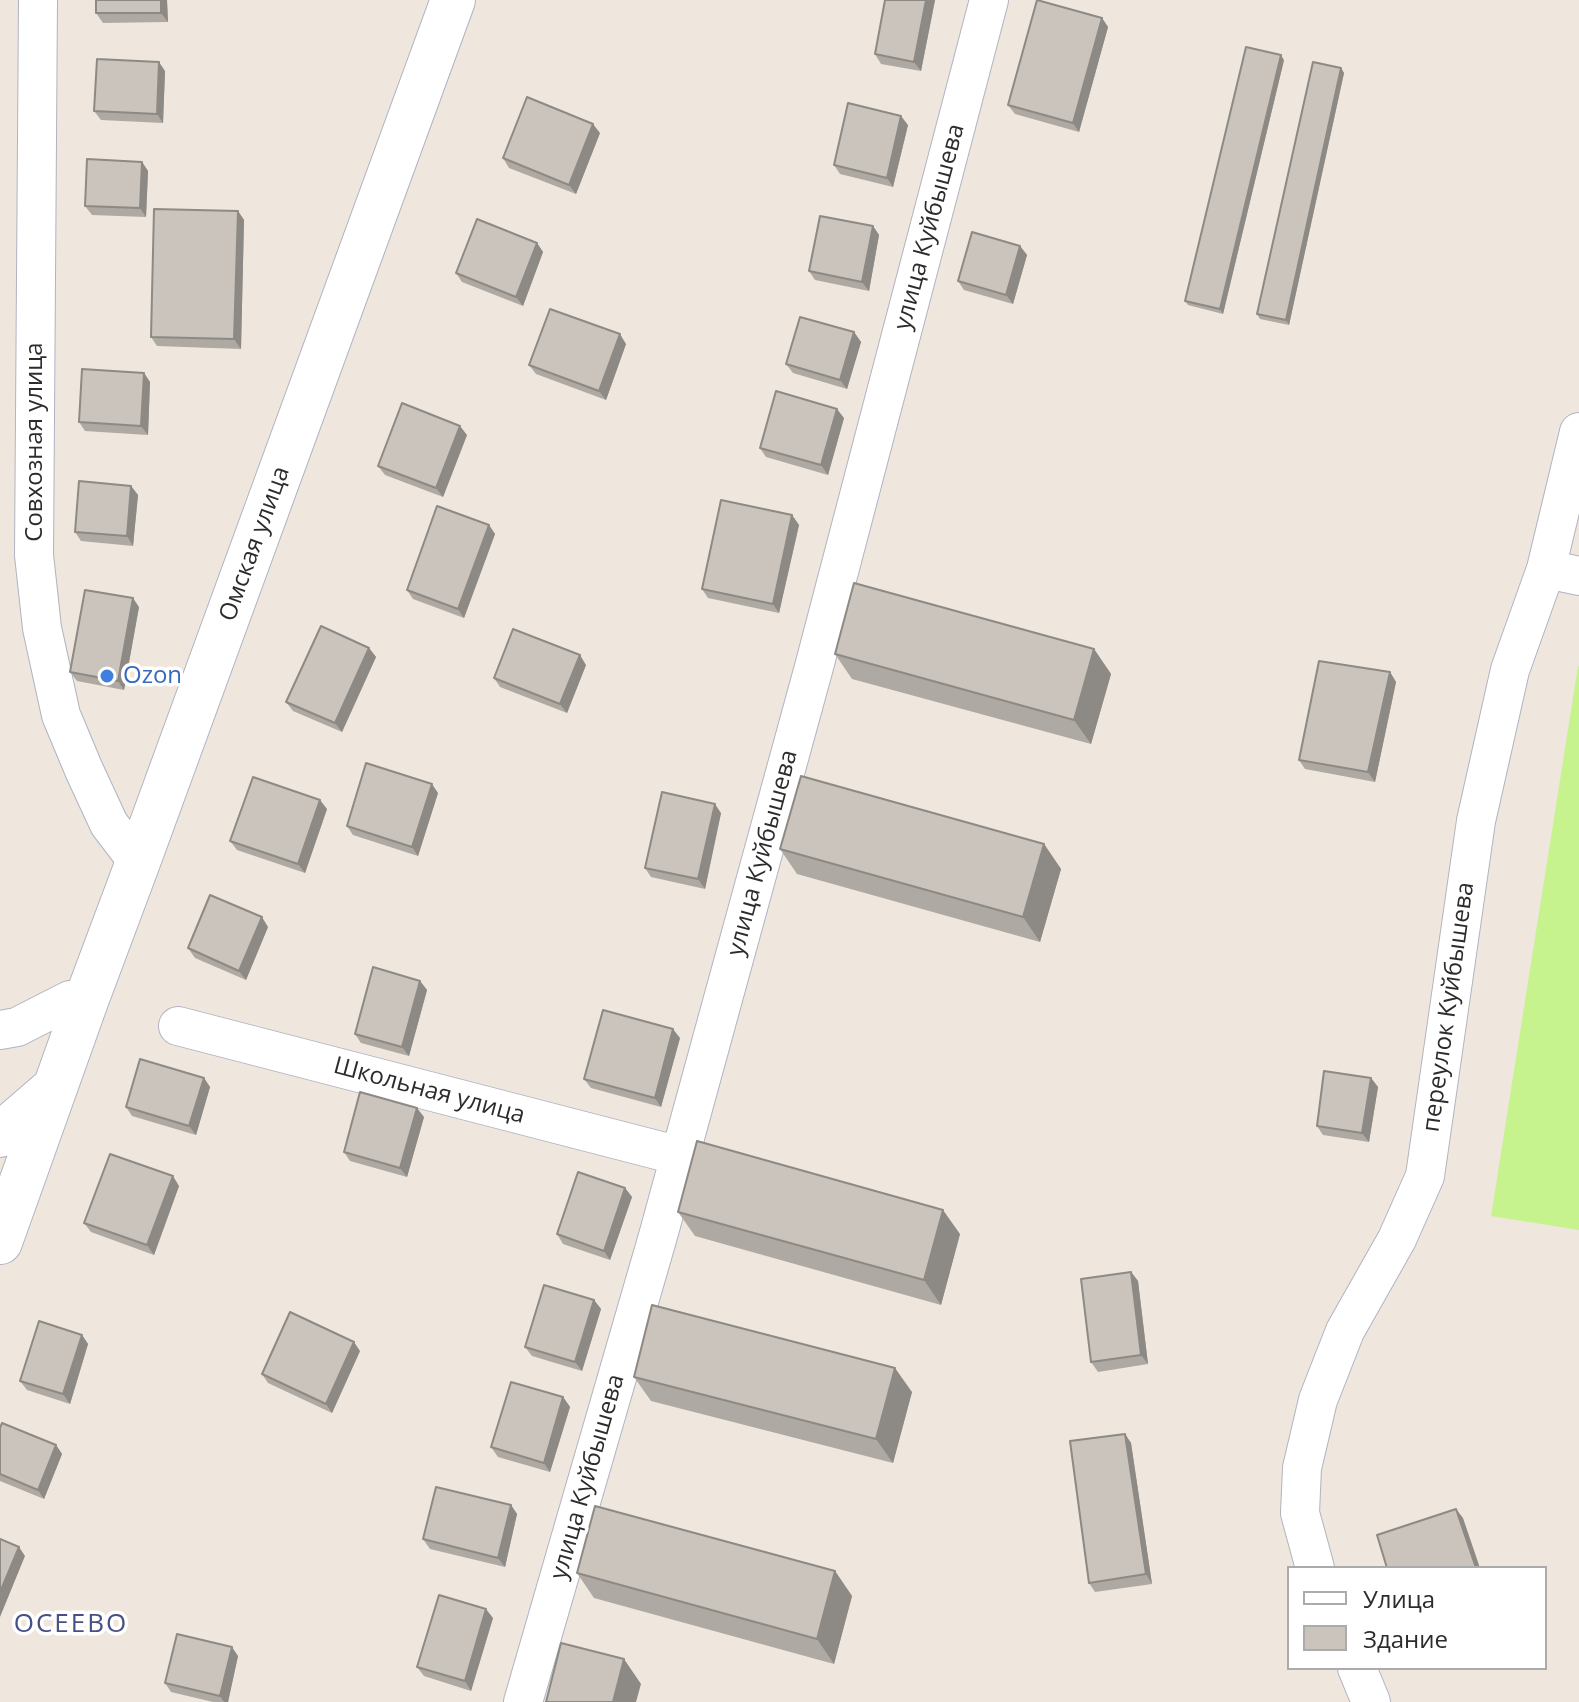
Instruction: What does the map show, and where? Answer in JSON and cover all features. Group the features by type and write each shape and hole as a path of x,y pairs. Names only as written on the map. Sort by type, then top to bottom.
{"street":[{"name":"Совхозная улица","path":"38,0 34,555 42,628 61,715 78,757 109,824 138,862"},
{"name":"Омская улица","path":"0,1242 453,0"},
{"name":"улица Куйбышева","path":"523,1702 680,1156 810,682 989,0"},
{"name":"переулок Куйбышева","path":"1314,1566 1300,1513 1302,1468 1318,1400 1345,1331 1397,1239 1425,1176 1476,821 1510,670 1562,573 1579,432"},
{"path":"0,1030 17,1027 70,1000 86,1001"},
{"name":"Школьная улица","path":"178,1026 680,1156"},
{"name":"Омская улица","path":"0,1135 55,1088"},
{"path":"1358,1670 1371,1702"}],"green space":[{"path":"1579,666 1579,1230 1491,1216"}],"building":[{"path":"96,0 161,0 161,13 96,13"},
{"path":"885,0 926,0 914,62 875,54"},
{"path":"1037,0 1102,18 1073,123 1008,105"},
{"path":"1246,47 1281,55 1220,309 1185,301"},
{"path":"97,59 159,62 157,114 94,111"},
{"path":"1313,62 1341,68 1286,320 1257,314"},
{"path":"527,97 593,124 569,185 503,158"},
{"path":"848,103 901,116 887,178 834,165"},
{"path":"87,159 142,162 140,208 85,206"},
{"path":"154,209 238,211 234,339 151,337"},
{"path":"820,216 873,226 862,282 809,271"},
{"path":"477,219 537,243 516,297 456,273"},
{"path":"972,232 1020,246 1006,295 958,281"},
{"path":"550,309 620,334 599,391 529,365"},
{"path":"800,317 854,332 840,380 786,364"},
{"path":"82,369 144,373 141,426 79,422"},
{"path":"776,391 837,409 821,465 760,448"},
{"path":"402,403 460,426 436,488 378,466"},
{"path":"79,481 131,486 127,536 75,532"},
{"path":"721,500 792,515 773,604 702,589"},
{"path":"437,506 489,525 458,609 407,590"},
{"path":"854,583 1094,649 1074,720 835,654"},
{"path":"85,590 133,598 118,681 70,672"},
{"path":"321,626 369,648 335,723 286,702"},
{"path":"513,629 580,655 560,704 494,678"},
{"path":"1319,661 1390,672 1368,772 1299,760"},
{"path":"366,763 432,784 412,847 347,826"},
{"path":"801,776 1044,844 1023,917 780,849"},
{"path":"253,777 320,800 298,864 230,841"},
{"path":"662,792 715,804 698,879 645,868"},
{"path":"210,895 262,917 239,971 188,948"},
{"path":"373,967 420,981 402,1047 355,1034"},
{"path":"603,1010 673,1029 655,1098 584,1079"},
{"path":"140,1059 204,1078 189,1126 126,1107"},
{"path":"1324,1071 1371,1078 1362,1133 1317,1126"},
{"path":"360,1092 417,1108 400,1168 344,1152"},
{"path":"697,1141 943,1210 924,1280 678,1212"},
{"path":"110,1154 173,1176 147,1245 84,1223"},
{"path":"578,1172 625,1188 604,1251 557,1234"},
{"path":"1131,1272 1141,1355 1091,1362 1081,1279"},
{"path":"544,1285 594,1300 575,1362 525,1347"},
{"path":"652,1305 895,1368 876,1439 634,1377"},
{"path":"290,1312 354,1342 326,1404 262,1374"},
{"path":"39,1321 82,1335 63,1394 20,1381"},
{"path":"511,1382 563,1397 544,1463 491,1447"},
{"path":"2,1423 56,1445 38,1490 0,1474"},
{"path":"1125,1434 1146,1574 1089,1583 1070,1441"},
{"path":"436,1487 511,1505 498,1558 423,1539"},
{"path":"595,1506 835,1571 817,1639 577,1573"},
{"path":"1456,1509 1475,1566 1386,1566 1377,1535"},
{"path":"0,1539 19,1547 0,1592"},
{"path":"439,1595 486,1609 465,1681 417,1667"},
{"path":"177,1634 232,1647 220,1696 165,1683"},
{"path":"561,1643 624,1659 613,1702 546,1702"}],"place":[{"name":"Ozon","path":"107,676"}],"district":[{"name":"ОСЕЕВО","path":"71,1625"}]}
